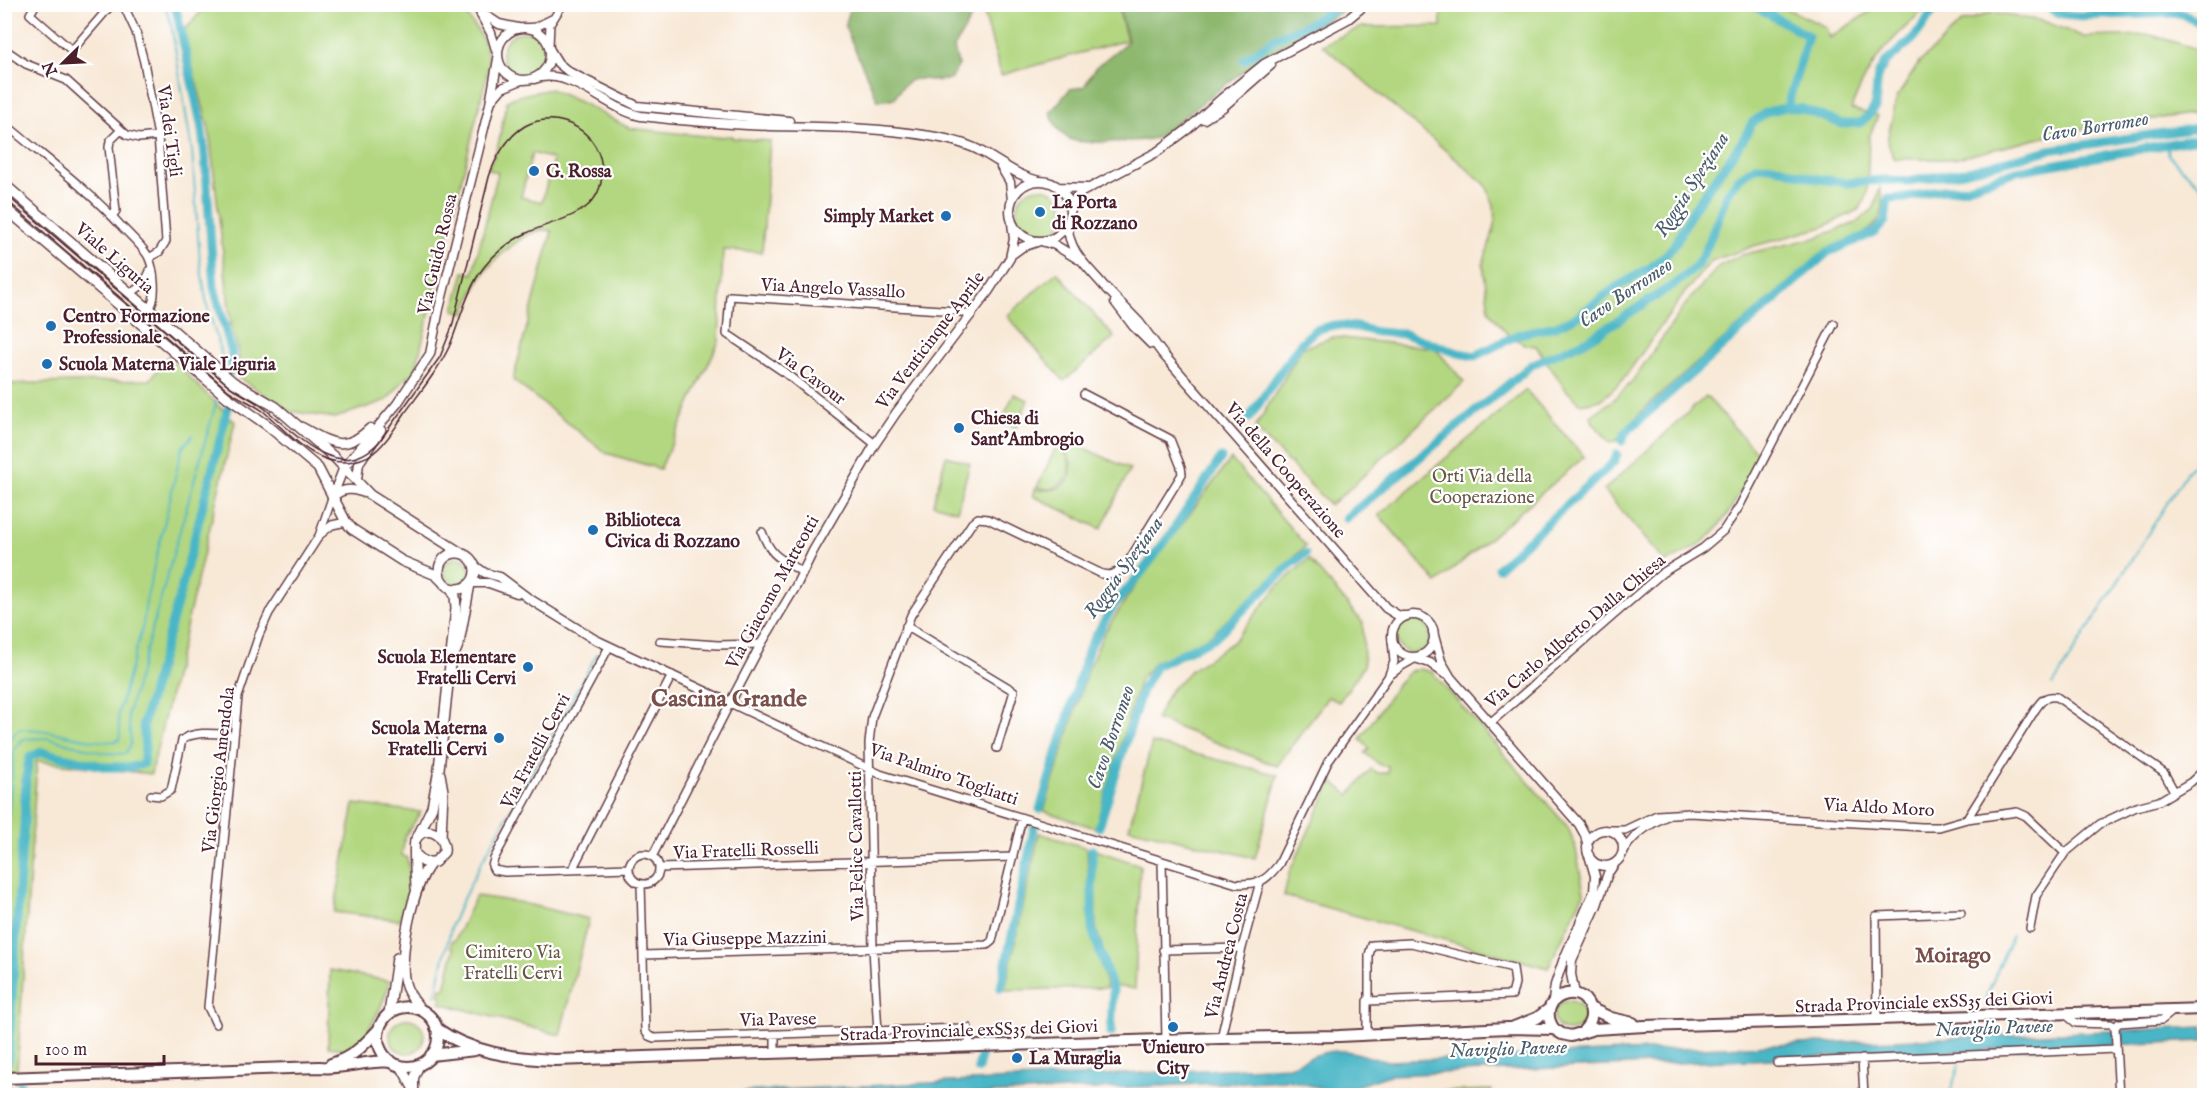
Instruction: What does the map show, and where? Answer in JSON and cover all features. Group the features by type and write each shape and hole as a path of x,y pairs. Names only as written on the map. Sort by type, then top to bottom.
{"main road":[{"name":"Viale Liguria","path":"4,184 233,382 268,401 294,423 357,479 370,495 461,553"},
{"name":"Viale Liguria","path":"4,207 227,397 267,425 318,468 346,522"},
{"path":"346,522 394,557 414,568 436,575 451,588 455,596 452,660 439,770 432,807 414,847 417,894"},
{"path":"442,581 439,570 444,558 449,555 461,553 470,558 475,566 459,643 452,660"},
{"path":"451,588 462,589 470,584"},
{"path":"416,855 424,862 431,863 439,860 444,852 445,846 441,837 443,791 439,770"},
{"path":"418,836 430,832 441,837"},
{"path":"4,1078 350,1067 380,1060 411,1066 420,1064 431,1055 437,1040 436,1028 405,986 402,970 404,942 417,894 426,869 431,863"},
{"path":"319,1067 341,1061 359,1050 379,1029 389,1014 397,956 404,942"},
{"path":"1575,994 1586,1000 1590,1008 1590,1021 1584,1030 1576,1035 1567,1036 1554,1029 1508,1028 1537,1018 1561,995 1575,994"},
{"path":"1551,1005 1549,1019 1554,1029"},
{"path":"389,1014 406,1007 422,1010"},
{"path":"1590,1008 1611,1018 1645,1026"},
{"name":"Strada Provinciale exSS35 dei Giovi","path":"1645,1026 2205,1009"},
{"path":"1584,1030 1645,1026"},
{"name":"Strada Provinciale exSS35 dei Giovi","path":"436,1028 478,1049 520,1058 555,1060 1367,1035 1508,1028"},
{"path":"379,1029 380,1046 384,1054 396,1063"},
{"path":"431,1055 478,1049"}],"street":[{"path":"36,4 30,14 70,49 75,47 112,4"},
{"name":"Via dei Tigli","path":"123,4 140,43 158,136 166,242 159,252 149,258"},
{"name":"Via Guido Rossa","path":"469,4 504,26 523,28"},
{"path":"534,79 546,69 550,60 548,33 552,19 563,4"},
{"path":"1011,255 1026,245 1058,236 1070,216 1077,195 1157,152 1188,129 1224,107 1293,48 1348,19 1366,4"},
{"name":"Via Guido Rossa","path":"357,479 359,463 430,354 490,104 498,57 491,33 479,12"},
{"path":"523,81 507,74 501,68 498,57 499,46 504,37 512,31 536,27 552,19"},
{"path":"523,28 539,32 558,63 568,72 638,106 929,136 975,148 1027,178 1058,187 1087,188"},
{"path":"6,54 66,80 121,130 133,138 158,136"},
{"path":"490,104 502,88 512,83 544,76 560,78 638,115 768,126 810,125"},
{"path":"4,123 112,216 149,258 155,292 152,306 149,309"},
{"path":"112,216 116,211 109,147 110,141 121,130"},
{"path":"997,162 1010,182 1012,223 1024,237 1039,242"},
{"path":"1011,201 1025,185 1039,181"},
{"path":"1058,187 1066,195 1070,216"},
{"name":"Via della Cooperazione","path":"1070,216 1069,240 1081,260 1106,288 1134,327 1162,353 1386,608 1399,616 1405,616"},
{"name":"Via Venticinque Aprile","path":"875,444 988,292 1011,255 1014,240 1012,223"},
{"name":"Via della Cooperazione","path":"1039,242 1055,245 1081,260"},
{"path":"129,293 136,291 142,285 151,268"},
{"name":"Via Angelo Vassallo","path":"727,334 730,296 957,311 971,315"},
{"name":"Via Carlo Alberto Dalla Chiesa","path":"1490,723 1662,573 1703,548 1723,531 1739,507 1834,324"},
{"name":"Via Cavour","path":"727,334 784,372 875,444"},
{"name":"Via Felice Cavallotti","path":"878,1032 873,949 869,768 872,717 914,610 972,523 978,518 988,519 1102,574 1109,575 1124,570 1180,478 1181,467 1170,439 1084,394"},
{"name":"Via Guido Rossa","path":"294,423 340,445 347,444 364,435 397,404"},
{"name":"Via Guido Rossa","path":"332,498 344,467 397,404"},
{"name":"Via Giacomo Matteotti","path":"653,855 761,644 875,444"},
{"path":"332,498 343,490 359,491 370,495"},
{"name":"Via Giorgio Amendola","path":"216,1024 208,1007 238,697 269,613 319,536 332,498"},
{"name":"Via Giorgio Amendola","path":"319,536 332,525 346,522"},
{"path":"762,532 766,545 774,555 802,572"},
{"name":"Via Palmiro Togliatti","path":"475,566 487,574 501,577 528,598 609,647 869,768 1237,884 1260,882 1268,878 1284,855 1330,758 1388,677"},
{"name":"Via Palmiro Togliatti","path":"470,584 498,585 528,598"},
{"name":"Via della Cooperazione","path":"1386,608 1392,636"},
{"path":"1388,677 1394,662 1392,636 1395,624 1405,616 1422,617 1429,623 1441,661 1451,678 1574,819 1585,835 1594,876 1594,892 1563,961 1551,1005"},
{"path":"906,626 1014,691 997,748"},
{"path":"1388,677 1432,645 1433,632"},
{"path":"1392,636 1397,650 1430,663 1451,678"},
{"path":"660,641 718,645 761,644"},
{"name":"Via Fratelli Cervi","path":"572,870 506,872 494,870 492,866 609,647"},
{"path":"629,868 572,870 672,675"},
{"path":"1967,819 2035,710 2042,700 2051,696 2057,697 2164,773 2174,791"},
{"path":"151,795 161,796 171,790 180,750 187,737 234,735"},
{"path":"2030,928 2036,896 2065,853 2100,824 2115,815 2159,801 2191,782 2205,770"},
{"name":"Via Aldo Moro","path":"1606,830 1625,830 1653,816 1675,813 1939,827 1967,819 2017,812 2026,816 2065,853"},
{"name":"Via Aldo Moro","path":"1623,853 1629,844 1647,828 1675,813"},
{"path":"1013,857 1022,818"},
{"path":"1574,819 1589,827 1606,830 1621,838 1623,845 1623,853 1608,873 1597,905 1572,960 1571,974 1575,994"},
{"path":"1606,830 1592,836 1588,851 1593,861 1600,865 1609,866 1616,862"},
{"path":"646,853 653,855 660,868 656,879 641,884 632,878 630,862 636,855 646,853"},
{"name":"Via Fratelli Rosselli","path":"660,868 1013,857"},
{"name":"Via Giuseppe Mazzini","path":"644,955 990,944 1013,857"},
{"path":"1162,861 1166,1040"},
{"name":"Via Andrea Costa","path":"1221,1038 1260,882"},
{"path":"641,884 644,955"},
{"path":"1876,1020 1876,915 1961,914"},
{"path":"1367,1035 1369,955 1372,945 1411,944 1513,968 1515,983 1512,995 1369,1001"},
{"path":"1163,950 1242,948"},
{"name":"Via Pavese","path":"644,955 645,1030 654,1038 968,1028 970,1047"},
{"path":"2119,1095 2115,1027 2119,1023 2162,1020 2175,1010"},
{"path":"2065,1014 2076,1023 2111,1024 2115,1027"},
{"path":"775,1034 775,1053"},
{"path":"1777,1063 2116,1049"},
{"path":"1862,1059 1864,1095"},
{"path":"396,1063 415,1092"},
{"path":"415,1092 414,1078 420,1064"}],"green space":[{"path":"282,4 286,8 287,4 459,4 483,40 488,56 489,66 415,372 406,378 387,400 335,418 289,411 238,377 239,355 231,324 209,129 183,32 207,5"},
{"path":"1118,4 1354,5 1282,46 1241,73 1156,138 1099,142 1070,139 1060,131 1050,113 1070,89 1084,87 1095,68 1128,41"},
{"path":"851,5 972,5 971,18 954,48 958,65 951,79 914,79 902,88 895,98 878,101 845,27"},
{"path":"982,5 1117,5 1127,40 1001,75"},
{"path":"1433,5 1779,5 1826,27 1829,38 1880,5 1929,5 1903,29 1874,63 1851,109 1878,116 1869,137 1867,193 1860,209 1823,227 1754,246 1711,261 1686,291 1622,381 1601,400 1581,404 1566,390 1536,346 1526,345 1508,335 1489,311 1483,264 1495,226 1494,206 1486,185 1322,45 1361,27 1441,26 1441,10"},
{"path":"1991,13 2043,21 2084,37 2151,35 2204,51 2204,112 2073,130 1954,159 1894,159 1887,141 1897,97 1919,63 1962,22"},
{"path":"524,32 539,39 546,54 539,69 524,76 509,69 502,54 509,39"},
{"path":"550,89 629,128 770,141 762,252 723,250 719,341 660,469 606,453 513,380 552,231 543,230 522,238 502,254 481,278 465,313 454,310 464,272 473,274 498,173 488,169 498,144 507,101","holes":["532,153 553,159 542,202 521,197"]},
{"path":"1035,188 1045,188 1057,195 1064,207 1064,217 1057,229 1045,236 1035,236 1020,225 1016,217 1016,207 1027,192"},
{"path":"1880,188 1881,214 1869,230 1828,250 1809,265 1644,409 1616,441 1610,442 1593,423 1591,416 1631,383 1686,304 1719,266 1741,255 1815,238 1856,223 1874,208"},
{"path":"1057,272 1114,337 1064,381 1007,316"},
{"path":"1333,337 1435,348 1464,382 1330,505 1255,428 1302,348"},
{"path":"168,356 235,422 151,774 37,761 17,1070 5,1070 5,384 150,380"},
{"name":"Orti Via della Cooperazione","path":"1526,390 1584,457 1437,583 1379,515"},
{"path":"1014,394 1028,400 1016,428 1001,422"},
{"path":"1706,396 1759,455 1735,502 1713,533 1699,545 1666,563 1604,490"},
{"path":"1060,437 1130,469 1101,529 1033,496 1035,489 1057,488 1065,484 1069,477 1070,460 1058,442"},
{"path":"1057,445 1068,457 1066,478 1051,488 1037,487"},
{"path":"946,456 970,463 957,511 933,504"},
{"path":"1231,459 1306,546 1212,634 1184,650 1155,662 1140,679 1095,828 1044,811 1088,669 1104,633 1128,596"},
{"path":"457,558 466,562 470,571 466,580 457,584 448,580 444,571 448,562"},
{"path":"1309,559 1363,623 1364,666 1339,702 1328,697 1277,766 1156,719 1170,691 1190,671 1233,642 1279,585"},
{"path":"1413,619 1425,624 1430,636 1425,648 1413,653 1401,648 1396,636 1401,624"},
{"path":"1420,669 1432,672 1567,826 1575,844 1584,893 1548,968 1284,896 1289,873 1332,781 1349,795 1371,769 1377,773 1388,773 1388,766 1380,765 1365,753 1369,748 1360,739 1400,681 1410,671"},
{"path":"1152,743 1278,775 1255,858 1129,828"},
{"path":"354,804 421,812 405,836 402,855 407,858 411,881 400,920 334,912"},
{"path":"1039,833 1087,848 1090,929 1107,988 1005,990"},
{"path":"1095,850 1140,865 1135,989 1114,986 1096,927"},
{"name":"Cimitero Via Fratelli Cervi","path":"476,896 518,902 589,919 560,1035 440,1003 442,997 439,994 441,988 445,989 454,949 451,947 452,941 455,940"},
{"path":"330,970 390,981 376,1017 355,1050 328,1047"},
{"path":"1569,1001 1580,1005 1584,1016 1580,1027 1569,1031 1558,1027 1554,1016 1558,1005"},
{"path":"407,1019 419,1024 424,1036 419,1048 407,1053 395,1048 390,1036 395,1024"},
{"path":"1492,1090 1489,1095 1390,1095 1391,1093"}],"water":[{"path":"2204,1027 2204,1041 1390,1075 1350,1088 1329,1090 1288,1080 958,1095 657,1096 1289,1066 1322,1053 1336,1051 1389,1061"}],"waterway":[{"path":"165,4 172,29 192,151 200,263 207,305 225,366"},
{"path":"175,4 201,124 214,287 232,353 232,371"},
{"path":"1244,60 1276,38 1344,4"},
{"path":"1751,4 1808,36 1787,107"},
{"name":"Roggia Speziana","path":"1249,418 1300,344 1315,330 1334,325 1405,334 1458,353 1475,356 1519,334 1556,326 1578,316 1615,288 1650,268 1667,254 1675,244 1693,210 1743,140 1752,123 1767,112 1787,107 1803,109 1842,124 1860,123 1875,107 1878,74 1886,62 1914,38 1934,10 1942,4"},
{"name":"Roggia Speziana","path":"2043,4 2056,12 2072,16 2180,13 2204,25"},
{"name":"Cavo Borromeo","path":"1346,518 1533,364 1588,340 1676,283 1696,267 1707,247 1728,192 1739,178 1755,167 1773,166 1812,178 1847,183 1883,180 1909,181 1964,172 2049,150 2204,127"},
{"path":"1622,441 1625,433 1828,252 1875,232 1885,221 1888,199 1965,188 2017,171 2204,139"},
{"path":"2167,145 2169,156 2204,189"},
{"path":"4,864 14,750 23,739 48,738 104,753 125,754 131,744 128,714 217,400"},
{"path":"8,1061 25,789 30,757 41,752 107,767 131,767 143,764 145,748 143,724 181,590 228,408"},
{"path":"4,759 10,740 17,730 29,729 99,741 119,740 118,714 143,625 146,601 182,448 193,435"},
{"path":"1498,568 1614,462 1617,454"},
{"path":"2053,685 2188,470 2204,457"},
{"name":"Roggia Speziana","path":"1040,809 1089,648 1113,606 1170,535 1221,458"},
{"name":"Cavo Borromeo","path":"1099,827 1142,690 1156,666 1214,638 1289,566 1305,554"},
{"path":"435,996 452,924 460,905 597,654"},
{"name":"Roggia Speziana","path":"1001,988 1034,829"},
{"name":"Cavo Borromeo","path":"1092,850 1092,929 1113,990 1111,1033"},
{"path":"1985,1000 2012,935"},
{"name":"Cavo Borromeo","path":"1099,1068 1104,1050"},
{"name":"Roggia Speziana","path":"978,1069 981,1055"},
{"path":"1949,1096 1959,1065"},
{"path":"4,1090 10,1089 10,1084"},
{"path":"14,1096 21,1085"}],"tram line":[{"path":"4,193 228,385 260,405 318,451 333,457 348,459 364,454 379,442 440,357 452,327 489,177 499,155 513,136 525,126 538,121 565,122 577,127 595,146 602,173 600,188 586,207 575,214 520,237 500,250 489,261 470,291 446,354 389,436 373,453 354,461 340,462 327,460 304,447 263,411 228,390 4,198"}],"place":[{"name":"G. Rossa","path":"534,171"},
{"name":"La Porta di Rozzano","path":"1040,212"},
{"name":"Simply Market","path":"946,216"},
{"name":"Centro Formazione Professionale","path":"51,326"},
{"name":"Scuola Materna Viale Liguria","path":"47,364"},
{"name":"Chiesa di Sant'Ambrogio","path":"959,428"},
{"name":"Biblioteca Civica di Rozzano","path":"593,530"},
{"name":"Scuola Elementare Fratelli Cervi","path":"528,667"},
{"name":"Scuola Materna Fratelli Cervi","path":"499,738"},
{"name":"Unieuro City","path":"1173,1027"},
{"name":"La Muraglia","path":"1017,1058"}],"district":[{"name":"Cascina Grande","path":"729,698"},
{"name":"Moirago","path":"1953,955"}],"water label":[{"name":"Naviglio Pavese","path":"1994,1027"},
{"name":"Naviglio Pavese","path":"1508,1048"}]}
